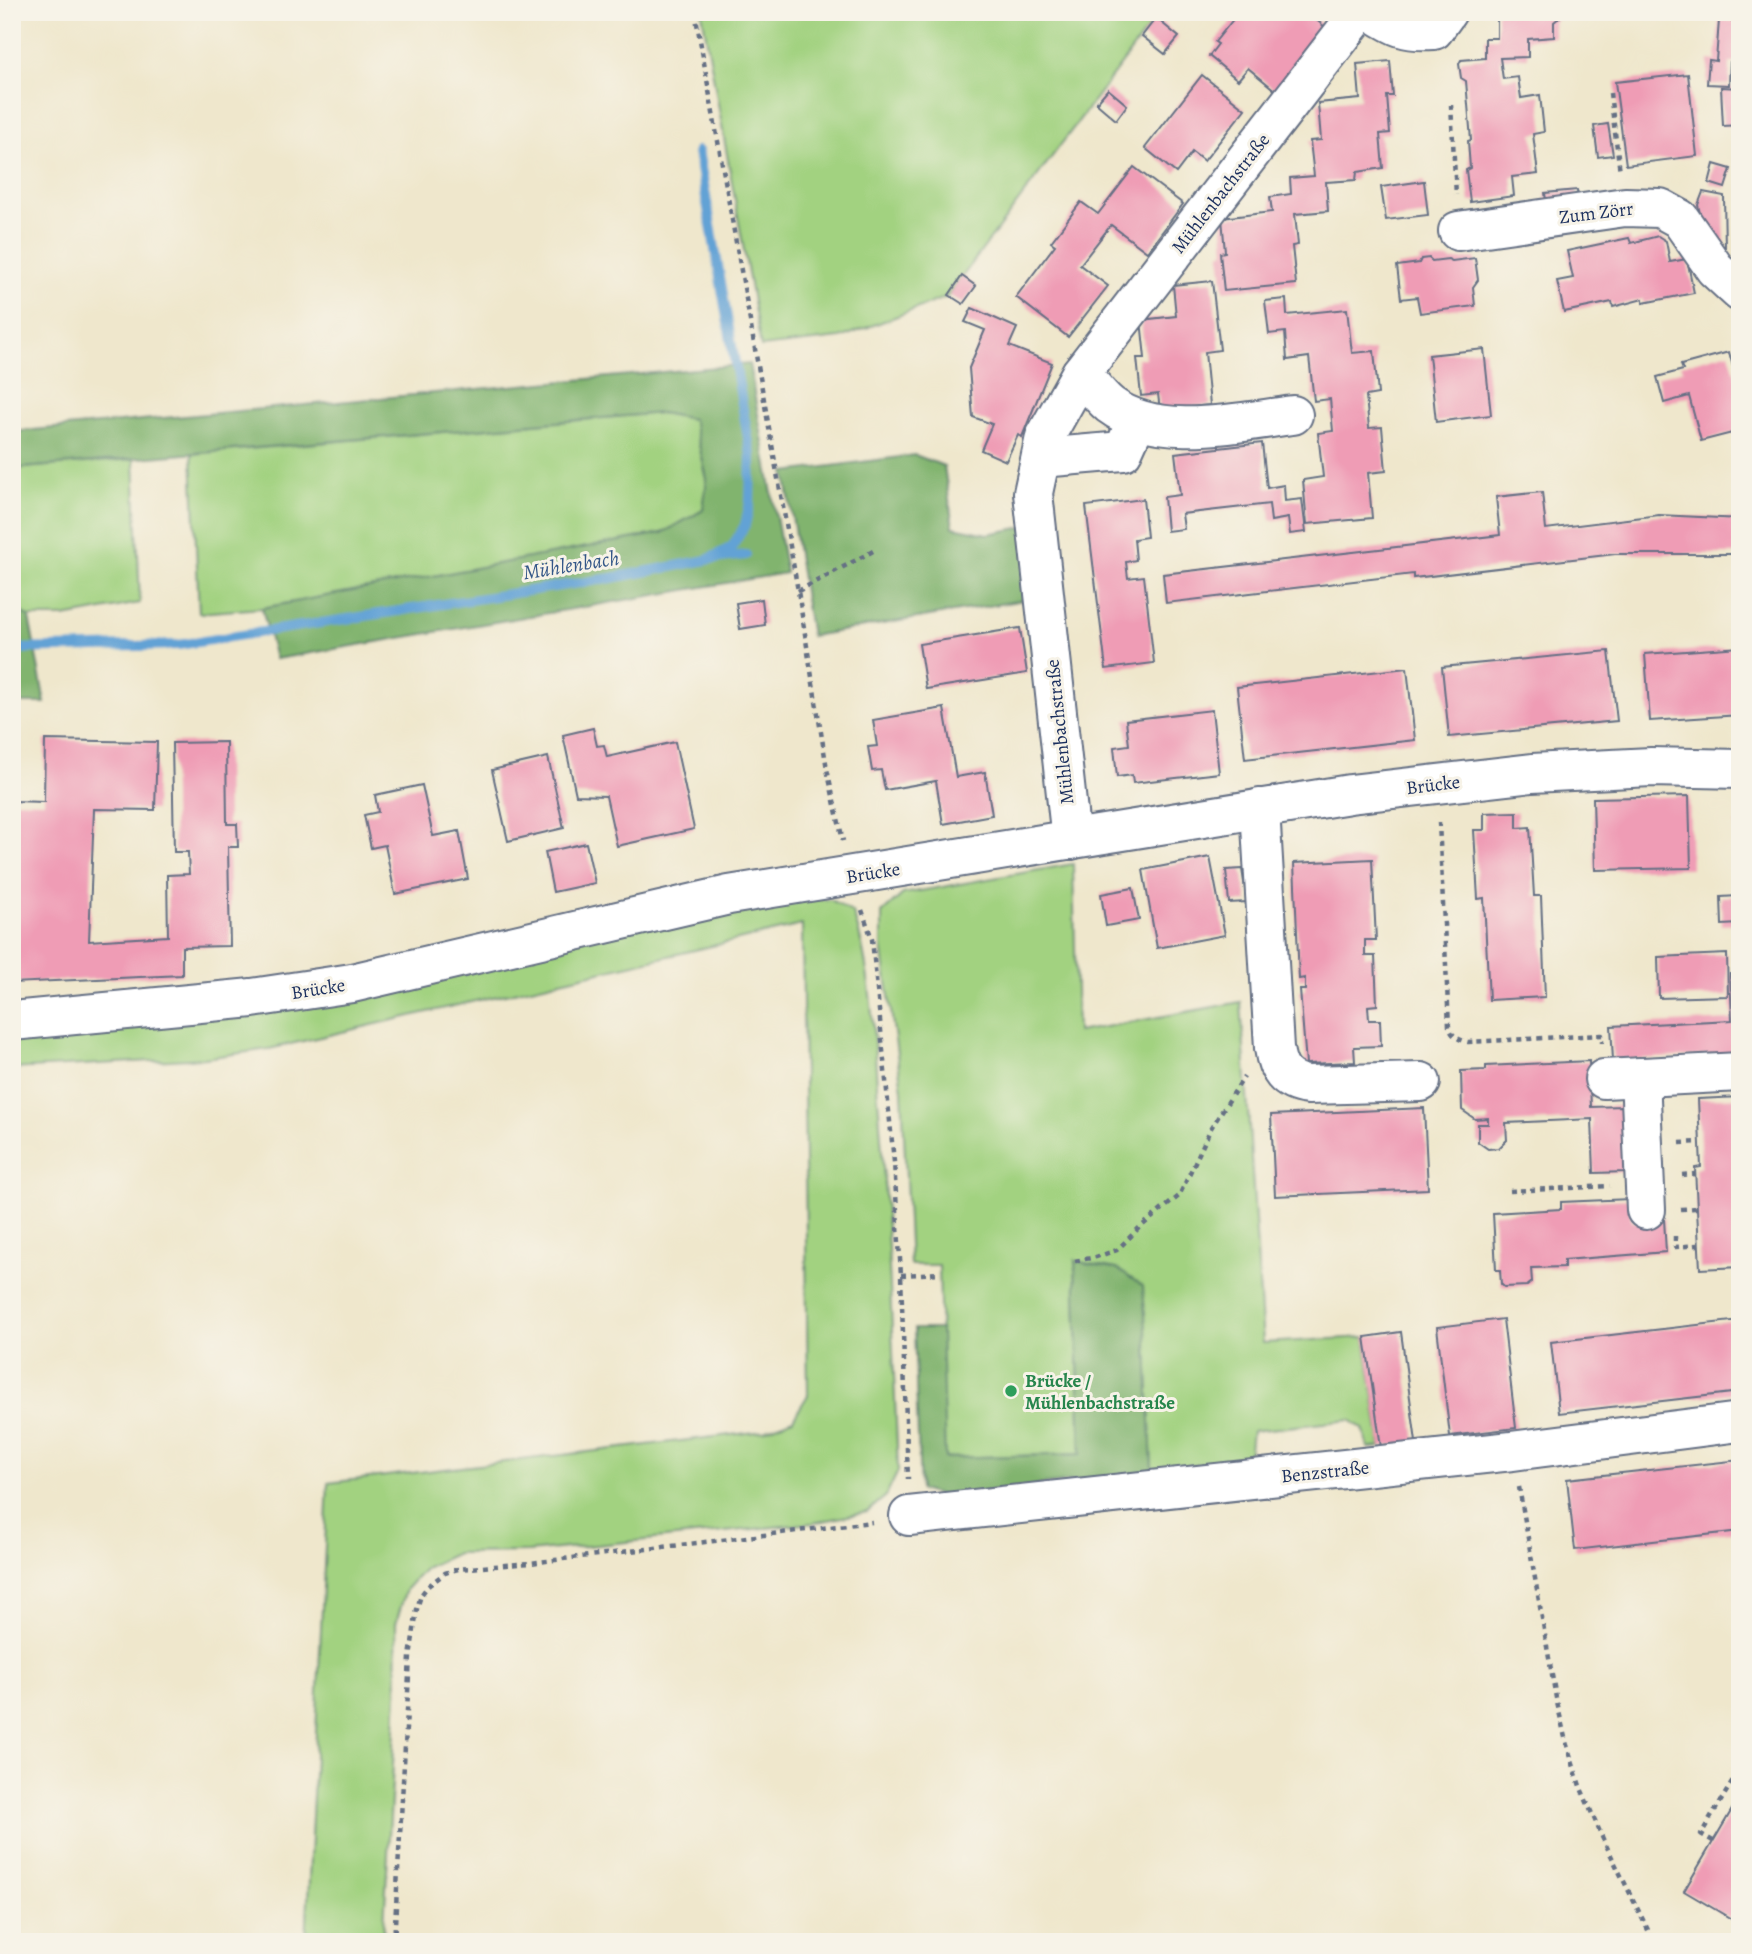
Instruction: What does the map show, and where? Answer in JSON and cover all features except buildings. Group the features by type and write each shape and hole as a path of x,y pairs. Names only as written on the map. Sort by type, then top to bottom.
{"street":[{"name":"Mühlenbachstraße","path":"1071,840 1033,493 1045,437 1081,373 1360,12"},
{"path":"1373,12 1396,27 1415,31 1434,30 1447,12"},
{"name":"Zum Zörr","path":"1458,231 1625,207 1660,208 1680,219 1715,269 1740,292"},
{"path":"1081,373 1110,404 1137,420 1188,426 1293,415"},
{"path":"1041,458 1123,451 1137,420"},
{"name":"Brücke","path":"12,1021 252,998 326,987 729,895 1260,808 1437,783 1532,773 1635,768 1740,769"},
{"path":"1260,808 1274,1048 1280,1071 1299,1084 1421,1082"},
{"path":"1646,1197 1622,1078 1740,1072"},
{"name":"Benzstraße","path":"909,1516 1512,1451 1740,1422"}],"path":[{"path":"394,1942 410,1657 419,1602 428,1586 437,1578 458,1569 815,1530 909,1516 901,1275 894,1161 872,939 851,876 827,769 695,12"},
{"path":"1611,93 1625,207"},
{"path":"1451,105 1458,231"},
{"path":"798,591 875,550"},
{"path":"1437,783 1450,1030 1457,1038 1468,1042 1602,1035 1622,1078"},
{"path":"1075,1261 1118,1250 1139,1228 1179,1196 1211,1128 1226,1104 1255,1060 1274,1048"},
{"path":"1510,1191 1646,1197"},
{"path":"901,1275 939,1273"},
{"path":"1512,1451 1566,1742 1580,1786 1603,1839 1654,1942"},
{"path":"1713,1841 1701,1834 1740,1769"}],"green space":[{"path":"1160,12 947,297 840,338 761,347 702,13"},
{"path":"749,364 786,573 275,659 262,608 662,533 703,510 707,479 693,419 661,413 12,469 12,432"},
{"path":"661,413 693,419 707,479 703,510 662,533 262,608 199,613 192,454"},
{"path":"915,455 944,466 953,527 988,534 1034,525 1030,599 811,636 785,472"},
{"path":"134,459 140,603 64,617 29,617 12,607 12,469"},
{"path":"12,607 29,617 45,703 12,703"},
{"path":"1073,864 1077,1032 1241,1002 1263,1343 1365,1337 1381,1447 1369,1448 1363,1429 1350,1420 1252,1431 1249,1458 1152,1471 1147,1343 1075,1261 1081,1454 944,1458 939,1265 910,1265 902,1090 882,946 882,913 903,894"},
{"path":"793,898 831,900 853,913 865,958 885,1191 898,1471 886,1496 867,1512 813,1523 528,1552 457,1553 425,1568 406,1589 396,1623 397,1694 383,1942 306,1942 328,1483 764,1431 793,1419 808,1395 802,925 269,1049 205,1058 12,1069 12,1036"},
{"path":"1075,1261 1117,1269 1143,1286 1152,1471 945,1497 920,1490 914,1329 941,1329 945,1458 1081,1454"}],"waterway":[{"name":"Mühlenbach","path":"12,649 178,645 612,578 707,560 732,547 745,525 750,502 751,455 698,151"},
{"path":"713,559 746,555"}],"place":[{"name":"Brücke / Mühlenbachstraße","path":"1011,1391"}]}
